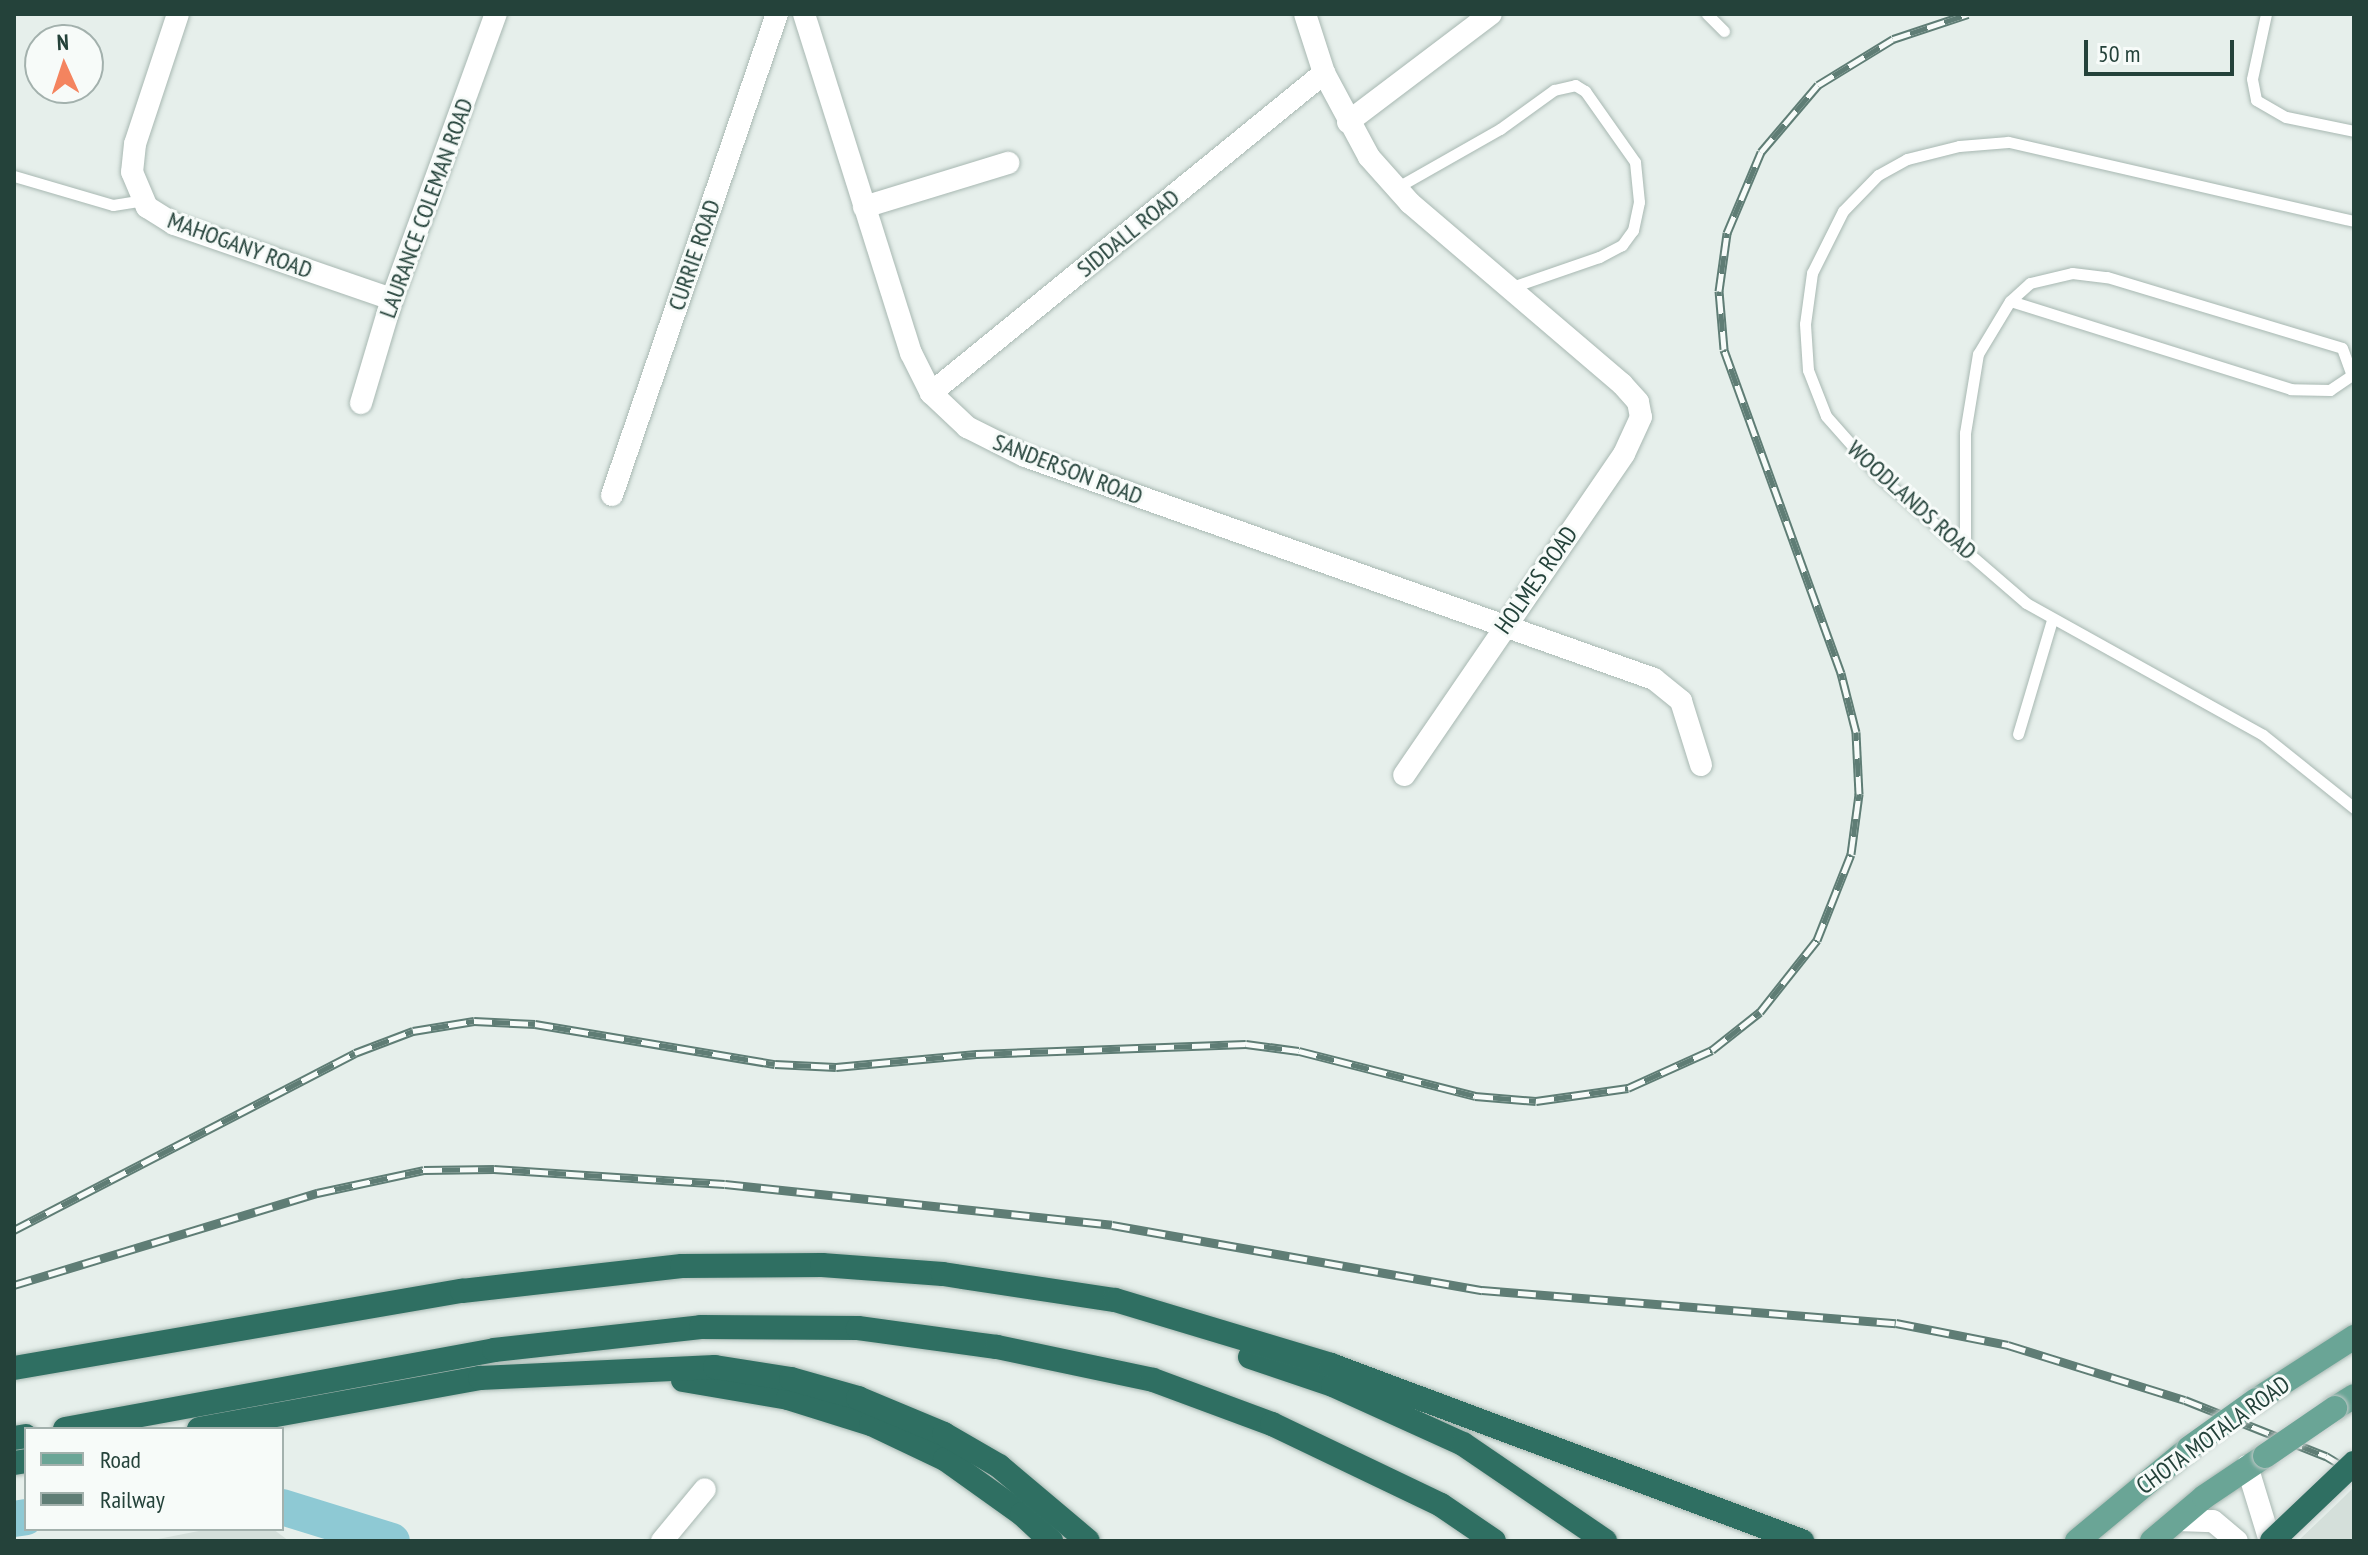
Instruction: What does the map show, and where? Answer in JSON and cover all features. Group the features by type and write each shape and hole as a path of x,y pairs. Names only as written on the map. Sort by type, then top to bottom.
{"highway":[{"path":"14,1368 462,1291 682,1266 822,1265 943,1274 1115,1300 1331,1365 1800,1541"},
{"path":"943,1274 1113,1310 1333,1385 1463,1444 1605,1541"},
{"path":"76,1427 494,1350 701,1327 858,1328 997,1347 1153,1380 1286,1431 1441,1505 1494,1541"},
{"path":"210,1427 480,1378 595,1370 715,1367 791,1379 858,1398 944,1434 999,1466 1088,1541"},
{"path":"595,1370 788,1398 871,1424 945,1459 1022,1514 1051,1541"},
{"path":"2271,1541 2354,1463"}],"main road":[{"name":"CHOTA MOTALA ROAD","path":"2077,1541 2189,1448 2256,1400 2354,1337"},
{"name":"CHOTA MOTALA ROAD","path":"2152,1541 2256,1461 2344,1402"}],"street":[{"name":"MAHOGANY ROAD","path":"178,14 135,144 132,172 143,200 174,224 392,299"},
{"name":"LAURANCE COLEMAN ROAD","path":"361,403 392,299 496,14"},
{"name":"CURRIE ROAD","path":"612,495 777,14"},
{"name":"SANDERSON ROAD","path":"804,14 911,353 931,393 967,427 1025,456 1654,679 1681,701 1701,765"},
{"path":"1305,14 1324,73 1348,122 1396,188 1509,288"},
{"path":"1348,122 1491,14"},
{"name":"SIDDALL ROAD","path":"931,393 1324,73"},
{"path":"864,207 1008,163"},
{"name":"HOLMES ROAD","path":"1404,775 1639,430 1638,402 1622,384 1509,288"},
{"path":"2256,1461 2271,1541"},
{"path":"662,1541 705,1489"},
{"path":"2177,1520 2213,1521 2237,1541"}],"lane":[{"path":"1707,14 1724,31"},
{"path":"2266,14 2252,79 2256,100 2286,117 2354,131"},
{"path":"1396,188 1500,129 1554,90 1575,85 1585,91 1635,162 1639,202 1633,230 1622,245 1599,257 1509,288"},
{"name":"WOODLANDS ROAD","path":"2354,221 2008,142 1959,146 1907,159 1878,175 1843,211 1812,273 1805,324 1808,370 1826,416 1852,451 2052,620 2224,710 2354,808"},
{"path":"14,176 113,205 143,200"},
{"path":"1965,548 1969,393 1978,354 2010,301 2030,283 2072,273 2107,277 2342,348 2352,375 2330,390 2291,389 2010,301"},
{"path":"2018,734 2052,620"}],"shaded area":[{"path":"2354,1487 2354,1541 2298,1541 2343,1498"},
{"path":"199,1531 276,1531 289,1541 148,1541"}],"waterway":[{"path":"284,1508 392,1541"},
{"path":"14,1519 24,1517"}],"railway":[{"path":"14,1230 355,1053 413,1031 474,1021 535,1024 775,1064 836,1067 976,1054 1246,1044 1299,1051 1475,1096 1536,1101 1628,1088 1712,1050 1760,1012 1817,940 1851,854 1859,794 1856,732 1841,673 1724,349 1719,291 1727,233 1761,152 1818,85 1893,39 1968,14"},
{"path":"14,1285 317,1193 424,1170 494,1169 725,1184 1112,1225 1482,1290 1896,1323 2008,1345 2185,1400 2326,1456 2354,1473"}]}
